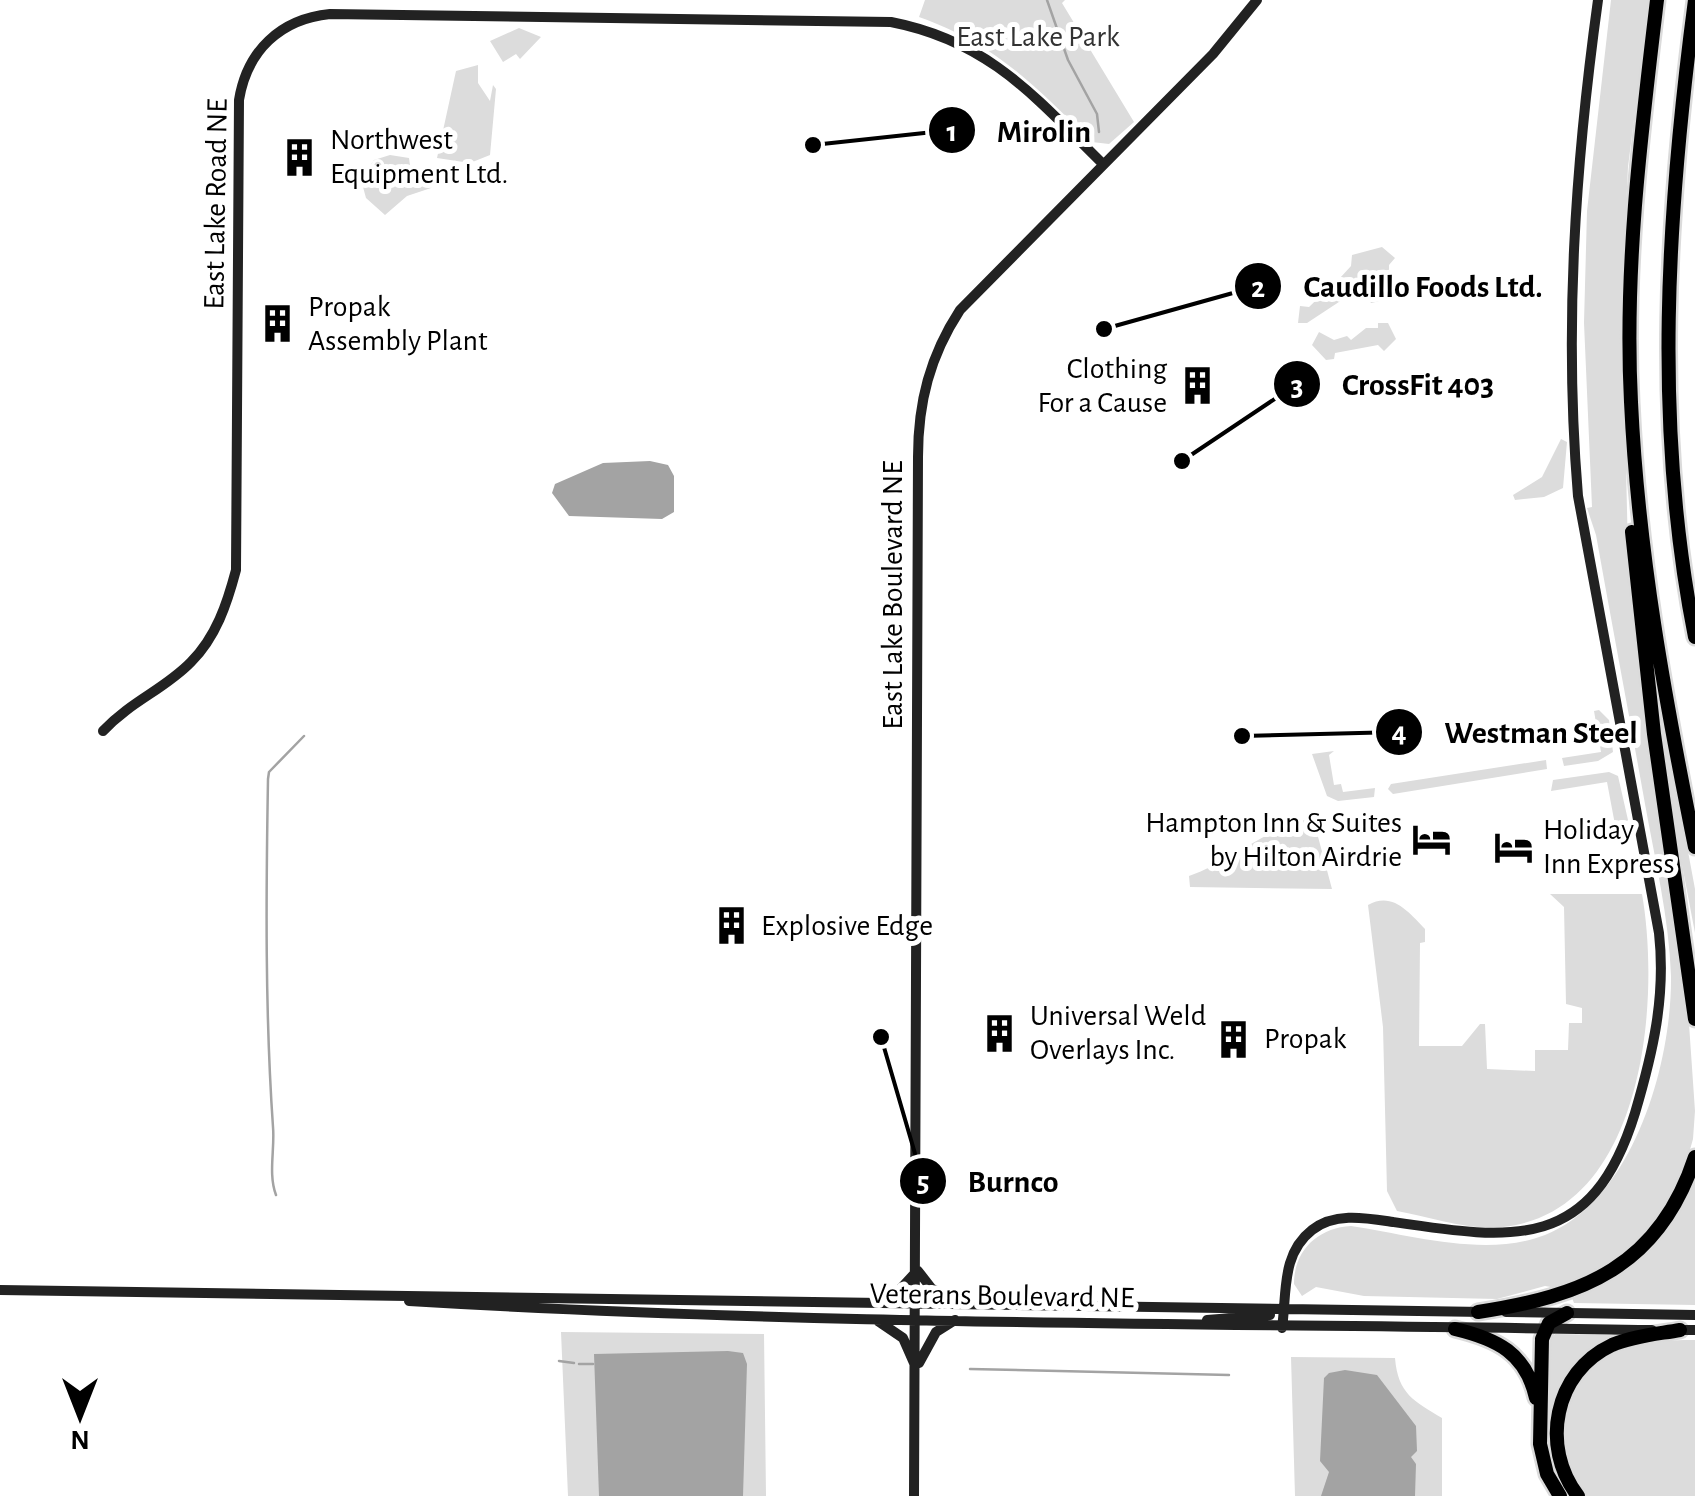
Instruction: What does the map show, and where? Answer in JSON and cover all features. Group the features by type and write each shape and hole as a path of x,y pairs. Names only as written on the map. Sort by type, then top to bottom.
{"highway":[{"path":"1657,0 1634,205 1632,426 1636,594 1695,1019"},
{"path":"1695,0 1675,154 1668,350 1674,476 1695,636"},
{"path":"1632,426 1646,581 1695,846"},
{"path":"1679,894 1695,966"},
{"path":"1478,1312 1551,1300 1622,1265 1666,1219 1695,1157"},
{"path":"1540,1424 1546,1328 1567,1313"},
{"path":"1455,1329 1488,1337 1518,1356 1534,1388 1544,1462 1560,1496"},
{"path":"1578,1496 1560,1467 1556,1441 1560,1405 1576,1374 1610,1346 1688,1330"}],"main road":[{"name":"East Lake Boulevard NE","path":"914,1496 921,404 931,364 960,310 1213,54 1258,0"},
{"path":"1282,1328 1290,1259 1302,1239 1323,1222 1358,1218 1491,1236 1531,1231 1581,1206 1606,1180 1624,1146 1658,1025 1661,954 1578,496 1571,368 1573,238 1598,0"},
{"name":"East Lake Road NE","path":"103,731 138,698 190,664 218,626 236,570 239,100 245,76 259,50 289,24 330,14 891,22 944,35 993,61 1102,164"},
{"path":"874,1304 894,1295 918,1270 932,1288 973,1305"},
{"name":"Veterans Boulevard NE","path":"0,1290 1695,1315"},
{"name":"Veterans Boulevard NE","path":"308,1294 744,1317 1282,1328 1688,1330"},
{"path":"1160,1325 1274,1314 1285,1309"},
{"path":"872,1318 903,1338 916,1368"},
{"path":"916,1368 936,1332 957,1319"}],"green space":[{"name":"East Lake Park","path":"925,0 1065,0 1062,3 1134,122 1109,144 1092,142 993,54 919,17"},
{"path":"1611,0 1649,0 1628,167 1622,292 1628,553 1689,1024 1693,1139 1682,1178 1666,1210 1611,1266 1568,1290 1545,1286 1497,1299 1364,1296 1316,1287 1302,1296 1294,1284 1298,1261 1310,1243 1328,1231 1351,1226 1448,1242 1498,1245 1545,1235 1576,1217 1602,1192 1624,1161 1655,1087 1664,1049 1671,976 1665,911 1596,535 1587,508 1592,507 1584,323 1587,211"},
{"path":"519,28 541,37 520,59 516,54 503,62 490,41"},
{"path":"478,65 478,83 490,101 493,85 496,89 490,155 470,163 437,158 456,71"},
{"path":"390,155 409,158 411,173 426,178 438,174 431,188 407,196 385,215 366,198 363,187 372,180 367,171 374,160"},
{"path":"1382,247 1395,258 1389,265 1389,299 1371,303 1361,286 1350,292 1340,278 1351,266 1352,255"},
{"path":"1338,279 1345,298 1307,323 1298,323 1300,306 1309,307"},
{"path":"1378,323 1388,323 1396,339 1384,351 1378,345 1335,353 1334,359 1326,360 1312,345 1319,332 1334,340 1347,336 1351,340 1366,328 1378,328"},
{"path":"1561,439 1567,442 1563,488 1544,497 1515,500 1513,495 1542,477"},
{"path":"1653,663 1695,889 1695,933 1671,807"},
{"path":"1599,710 1609,720 1613,752 1598,761 1564,766 1562,758 1601,752 1594,711"},
{"path":"1334,751 1329,755 1334,785 1341,784 1343,792 1375,788 1374,797 1338,801 1327,796 1312,754"},
{"path":"1546,760 1547,769 1393,794 1388,789 1391,784"},
{"path":"1609,772 1618,776 1628,820 1620,830 1616,830 1607,782 1551,791 1553,780"},
{"path":"1313,818 1332,889 1190,887 1189,876 1265,836"},
{"path":"1550,894 1642,894 1648,989 1644,1043 1632,1095 1614,1144 1587,1184 1550,1213 1490,1228 1397,1211 1387,1191 1383,1027 1368,905 1392,902 1425,929 1425,942 1420,943 1419,1046 1462,1046 1480,1024 1485,1024 1487,1069 1535,1071 1535,1050 1568,1050 1569,1023 1582,1023 1582,1008 1566,1004 1564,907"},
{"path":"1695,1171 1695,1305 1574,1303 1572,1298 1614,1275 1645,1246"},
{"path":"561,1332 764,1334 766,1496 568,1496"},
{"path":"1555,1334 1623,1335 1581,1372 1554,1417 1556,1461 1570,1496 1565,1496 1557,1478 1548,1441 1547,1344"},
{"path":"1695,1340 1695,1496 1585,1496 1566,1461 1562,1442 1566,1404 1574,1387 1602,1358 1624,1348"},
{"path":"1291,1357 1395,1358 1400,1380 1409,1395 1442,1418 1442,1496 1295,1496"}],"shaded area":[{"path":"650,461 668,465 674,476 674,512 662,519 569,516 552,493 555,484 603,463"},
{"path":"743,1353 747,1364 743,1496 599,1496 594,1354"},
{"path":"1345,1370 1377,1375 1416,1426 1417,1451 1411,1457 1416,1464 1415,1496 1321,1496 1329,1472 1320,1461 1324,1378"}],"waterway":[{"path":"1047,0 1068,60 1097,114 1099,132"},
{"path":"276,1195 267,997 268,779 269,772 304,736"},
{"path":"559,1361 574,1363"},
{"path":"579,1364 593,1364"},
{"path":"970,1369 1229,1375"}],"place":[{"name":"Mirolin","path":"813,145"},
{"name":"Northwest Equipment Ltd.","path":"300,157"},
{"name":"Propak Assembly Plant","path":"278,324"},
{"name":"Caudillo Foods Ltd.","path":"1104,329"},
{"name":"Clothing For a Cause","path":"1197,386"},
{"name":"CrossFit 403","path":"1182,461"},
{"name":"Westman Steel","path":"1242,736"},
{"name":"Hampton Inn & Suites by Hilton Airdrie","path":"1432,840"},
{"name":"Holiday Inn Express","path":"1513,847"},
{"name":"Explosive Edge","path":"731,926"},
{"name":"Universal Weld Overlays Inc.","path":"1000,1033"},
{"name":"Burnco","path":"881,1037"},
{"name":"Propak","path":"1234,1039"}]}
